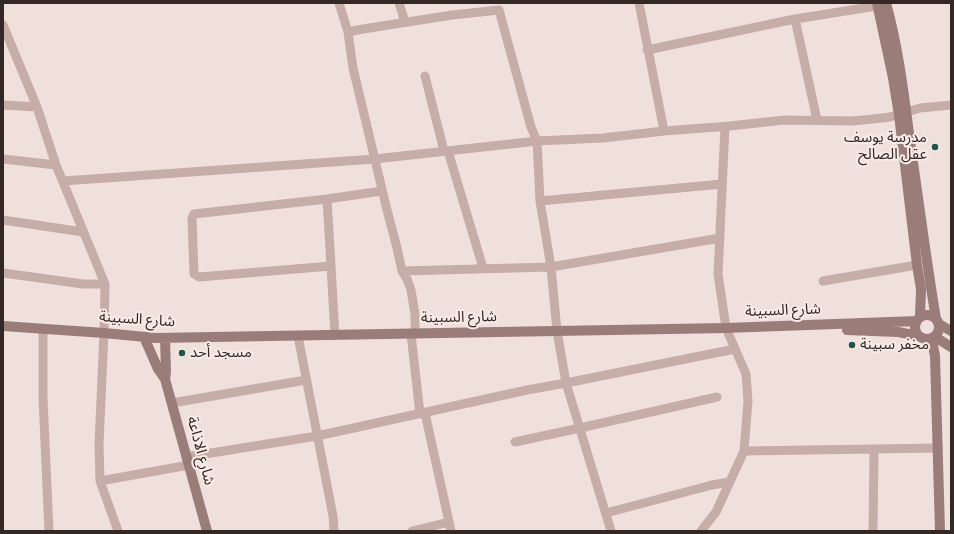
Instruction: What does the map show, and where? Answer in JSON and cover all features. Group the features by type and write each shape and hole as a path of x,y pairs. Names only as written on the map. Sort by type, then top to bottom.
{"main road":[{"path":"880,4 893,78 903,113 928,271 938,321 939,331 933,338 933,346 935,356 940,531"},
{"path":"903,113 917,266 922,289 918,319 915,329 919,336"},
{"path":"918,319 926,315 931,316 951,331"},
{"name":"شارع السبينة","path":"3,326 164,338 726,328 918,319"},
{"path":"777,326 898,332 919,336 924,339 933,338 951,347"},
{"name":"شارع الاذاعة","path":"144,337 158,369 165,379 207,531"},
{"name":"شارع الاذاعة","path":"164,338 165,379"}],"street":[{"path":"339,3 348,32 353,68 402,271 411,290 415,314 413,334 423,413 450,527 412,531"},
{"path":"399,3 404,22"},
{"path":"639,3 664,131"},
{"path":"647,50 795,19 880,4"},
{"path":"348,32 499,7 531,127 537,141 540,201 551,267 557,331 566,383 611,531"},
{"path":"795,19 818,120"},
{"path":"3,25 37,107 56,165 105,284 98,444 100,481 118,531"},
{"path":"425,76 446,151 483,268"},
{"path":"3,104 37,107"},
{"path":"63,181 187,171 375,159 537,141 602,138 784,120 866,120 951,105"},
{"path":"701,531 716,512 744,451 748,401 746,374 726,328 718,274 724,127"},
{"path":"3,159 56,165"},
{"path":"540,201 722,184"},
{"path":"331,266 199,277 194,274 192,218 194,214 327,199 382,190"},
{"path":"327,199 335,335"},
{"path":"3,220 83,232"},
{"path":"402,271 551,267 720,238"},
{"path":"823,281 917,266"},
{"path":"3,273 83,284 105,284"},
{"path":"43,329 43,398 49,531"},
{"path":"298,336 333,516 334,531"},
{"path":"100,481 188,461 317,436 527,390 735,349"},
{"path":"172,403 306,380"},
{"path":"515,442 717,397"},
{"path":"744,451 938,448"},
{"path":"873,531 874,450"},
{"path":"606,514 697,489 729,482"}],"place":[{"name":"مدرسة يوسف عقل الصالح","path":"935,147"},
{"name":"مخفر سبينة","path":"852,345"},
{"name":"مسجد أحد","path":"182,353"}]}
